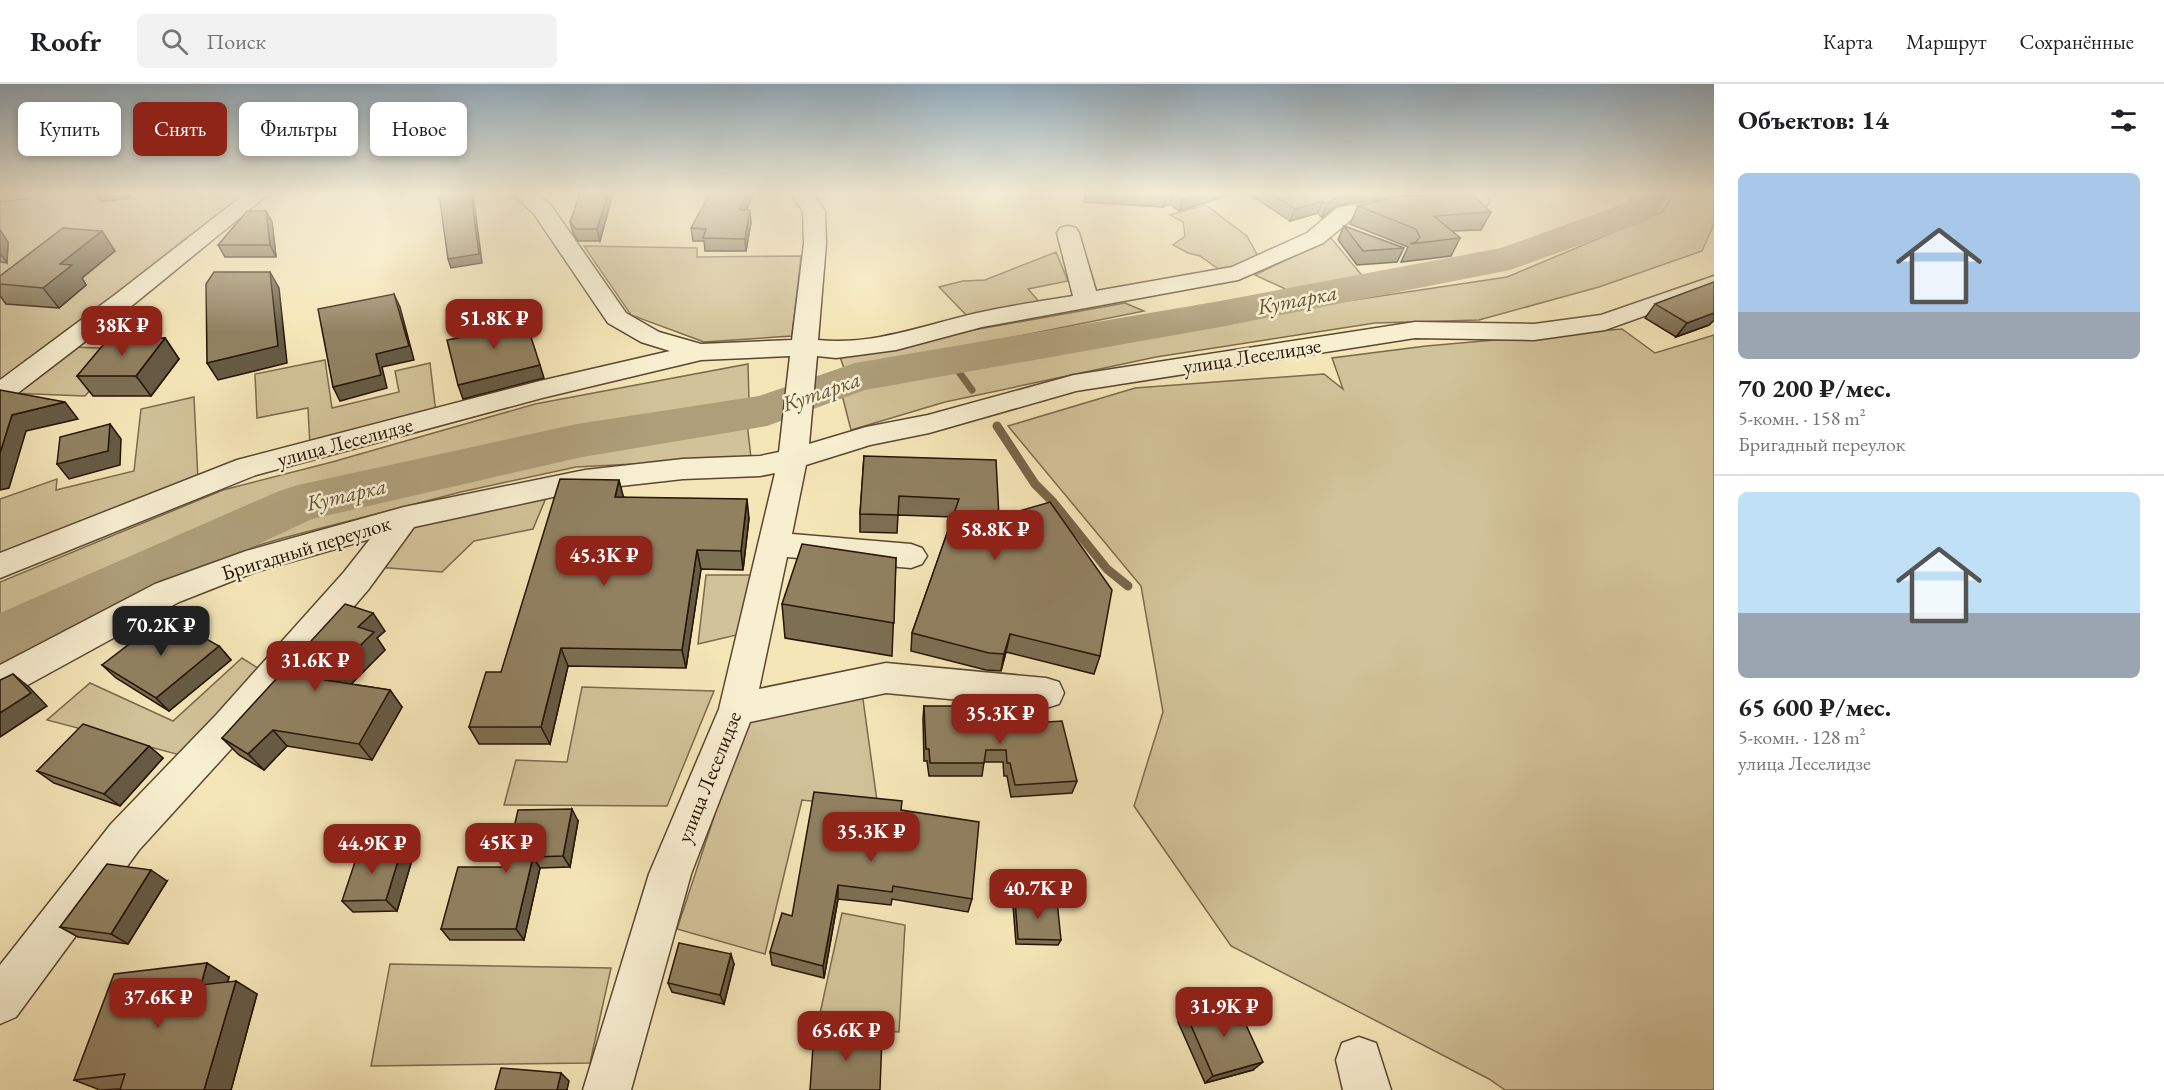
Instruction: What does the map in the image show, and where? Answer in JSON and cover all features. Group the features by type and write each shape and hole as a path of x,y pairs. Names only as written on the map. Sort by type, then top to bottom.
{"street":[{"path":"0,393 126,299 200,240"},
{"name":"улица Леселидзе","path":"563,240 617,318 650,337 701,352 804,356 896,342 981,320 1238,273 1311,240"},
{"path":"794,451 815,240"},
{"path":"1070,240 1087,301"},
{"name":"улица Леселидзе","path":"404,519 585,480 683,469 760,466 794,451 929,424 1074,383 1415,330 1534,332 1605,322 1714,283"},
{"name":"улица Леселидзе","path":"0,566 247,467 540,390 701,352"},
{"name":"улица Леселидзе","path":"607,1090 670,874 737,709 794,451"},
{"name":"Бригадный переулок","path":"0,682 167,593 246,563 404,519"},
{"name":"Бригадный переулок","path":"0,1001 125,837 259,692 356,581 404,519"},
{"path":"774,544 911,556"},
{"path":"737,709 886,678 1046,693"}],"shaded area":[{"path":"0,240 195,240 0,388"},
{"path":"1180,240 1249,240 1259,258 1224,273 1200,256 1173,245"},
{"path":"1327,240 1333,240 1365,279 1294,293 1255,275"},
{"path":"1595,240 1707,240 1702,251 1599,287 1479,320 1375,323 1156,357 945,402 851,430 841,391 870,383 1340,302 1507,277"},
{"path":"584,246 697,248 697,257 801,256 792,336 704,342 631,315"},
{"path":"1056,252 1068,281 1028,289 1043,306 970,319 939,287 963,281 985,280"},
{"path":"1125,303 1144,311 845,371 839,354"},
{"path":"1622,329 1655,353 1714,335 1714,1090 1505,1090 1489,1079 1231,946 1134,806 1163,712 1141,586 1008,426 1135,388 1324,374 1343,389 1332,358 1426,346"},
{"path":"71,347 127,349 85,396 9,393"},
{"path":"325,360 332,408 399,392 395,371 430,363 436,413 310,446 308,408 257,418 255,374"},
{"path":"748,364 749,401 671,411 344,478 247,515 0,622 0,582 223,490 332,462 535,404"},
{"path":"194,397 198,480 0,558 0,499 57,479 56,490 134,471 141,409"},
{"path":"747,422 751,458 576,467 461,492 283,538 225,555 0,665 0,647 294,511 572,451"},
{"path":"548,493 533,529 474,541 442,572 376,567 411,521"},
{"path":"706,575 753,575 741,634 698,644"},
{"path":"242,658 261,670 180,755 47,720 90,683 173,721"},
{"path":"582,687 714,691 667,806 504,805 516,760 567,762"},
{"path":"862,692 878,808 802,800 765,954 677,929 745,723"},
{"path":"842,913 905,925 899,1032 817,1027"},
{"path":"390,964 611,968 590,1063 371,1066"}],"building":[{"path":"47,240 91,240 60,264 72,265 43,288 0,284 0,276"},
{"path":"222,240 269,240 270,245 218,245"},
{"path":"445,240 477,240 479,254 448,259"},
{"path":"1355,240 1382,240 1404,248 1363,251"},
{"path":"1418,240 1444,240 1410,244"},
{"path":"214,272 270,272 278,346 207,363 206,284"},
{"path":"1714,282 1714,313 1687,323 1655,304"},
{"path":"394,294 409,346 376,354 381,375 333,387 318,309"},
{"path":"522,309 540,365 458,385 447,340 494,331 488,316"},
{"path":"165,338 136,376 77,376 108,339"},
{"path":"0,390 65,402 12,415 0,453"},
{"path":"110,424 108,451 57,464 60,437"},
{"path":"864,456 996,460 999,517 1050,502 1112,590 1100,656 1010,634 1004,654 989,653 912,633 959,499 899,496 898,515 860,514"},
{"path":"560,479 619,480 615,497 747,499 741,551 697,550 682,650 561,648 541,727 469,727 486,672 501,672"},
{"path":"802,544 896,558 894,623 782,604"},
{"path":"345,604 373,613 358,627 374,632 325,680 390,690 359,744 273,730 248,754 222,738"},
{"path":"166,616 219,646 156,698 102,665"},
{"path":"13,674 31,693 0,713 0,680"},
{"path":"924,706 964,706 969,727 1062,721 1077,781 1015,785 1010,763 1007,763 1006,750 986,750 984,763 930,763 929,749 926,749"},
{"path":"83,724 149,746 104,794 37,771"},
{"path":"814,792 902,801 901,810 979,822 972,899 893,886 892,892 838,885 823,966 770,952 782,913 792,916"},
{"path":"572,809 563,856 533,857 516,929 441,929 458,867 505,867 518,810"},
{"path":"402,848 386,900 342,901 359,850"},
{"path":"107,864 151,870 111,934 60,927"},
{"path":"1015,900 1057,901 1061,940 1018,939"},
{"path":"679,943 731,954 720,995 668,983"},
{"path":"207,963 201,985 236,981 204,1090 120,1090 125,1074 74,1080 114,974"},
{"path":"1235,1001 1263,1062 1213,1076 1186,1014"},
{"path":"814,1032 882,1036 880,1090 810,1090"},
{"path":"501,1068 561,1073 557,1090 495,1090"}],"waterway":[{"name":"Кутарка","path":"0,639 298,504 577,441 767,410 855,377 1220,314 1510,258 1560,240"},
{"path":"951,361 972,390"},
{"path":"997,426 1035,484 1053,502 1107,569 1128,586"}]}
